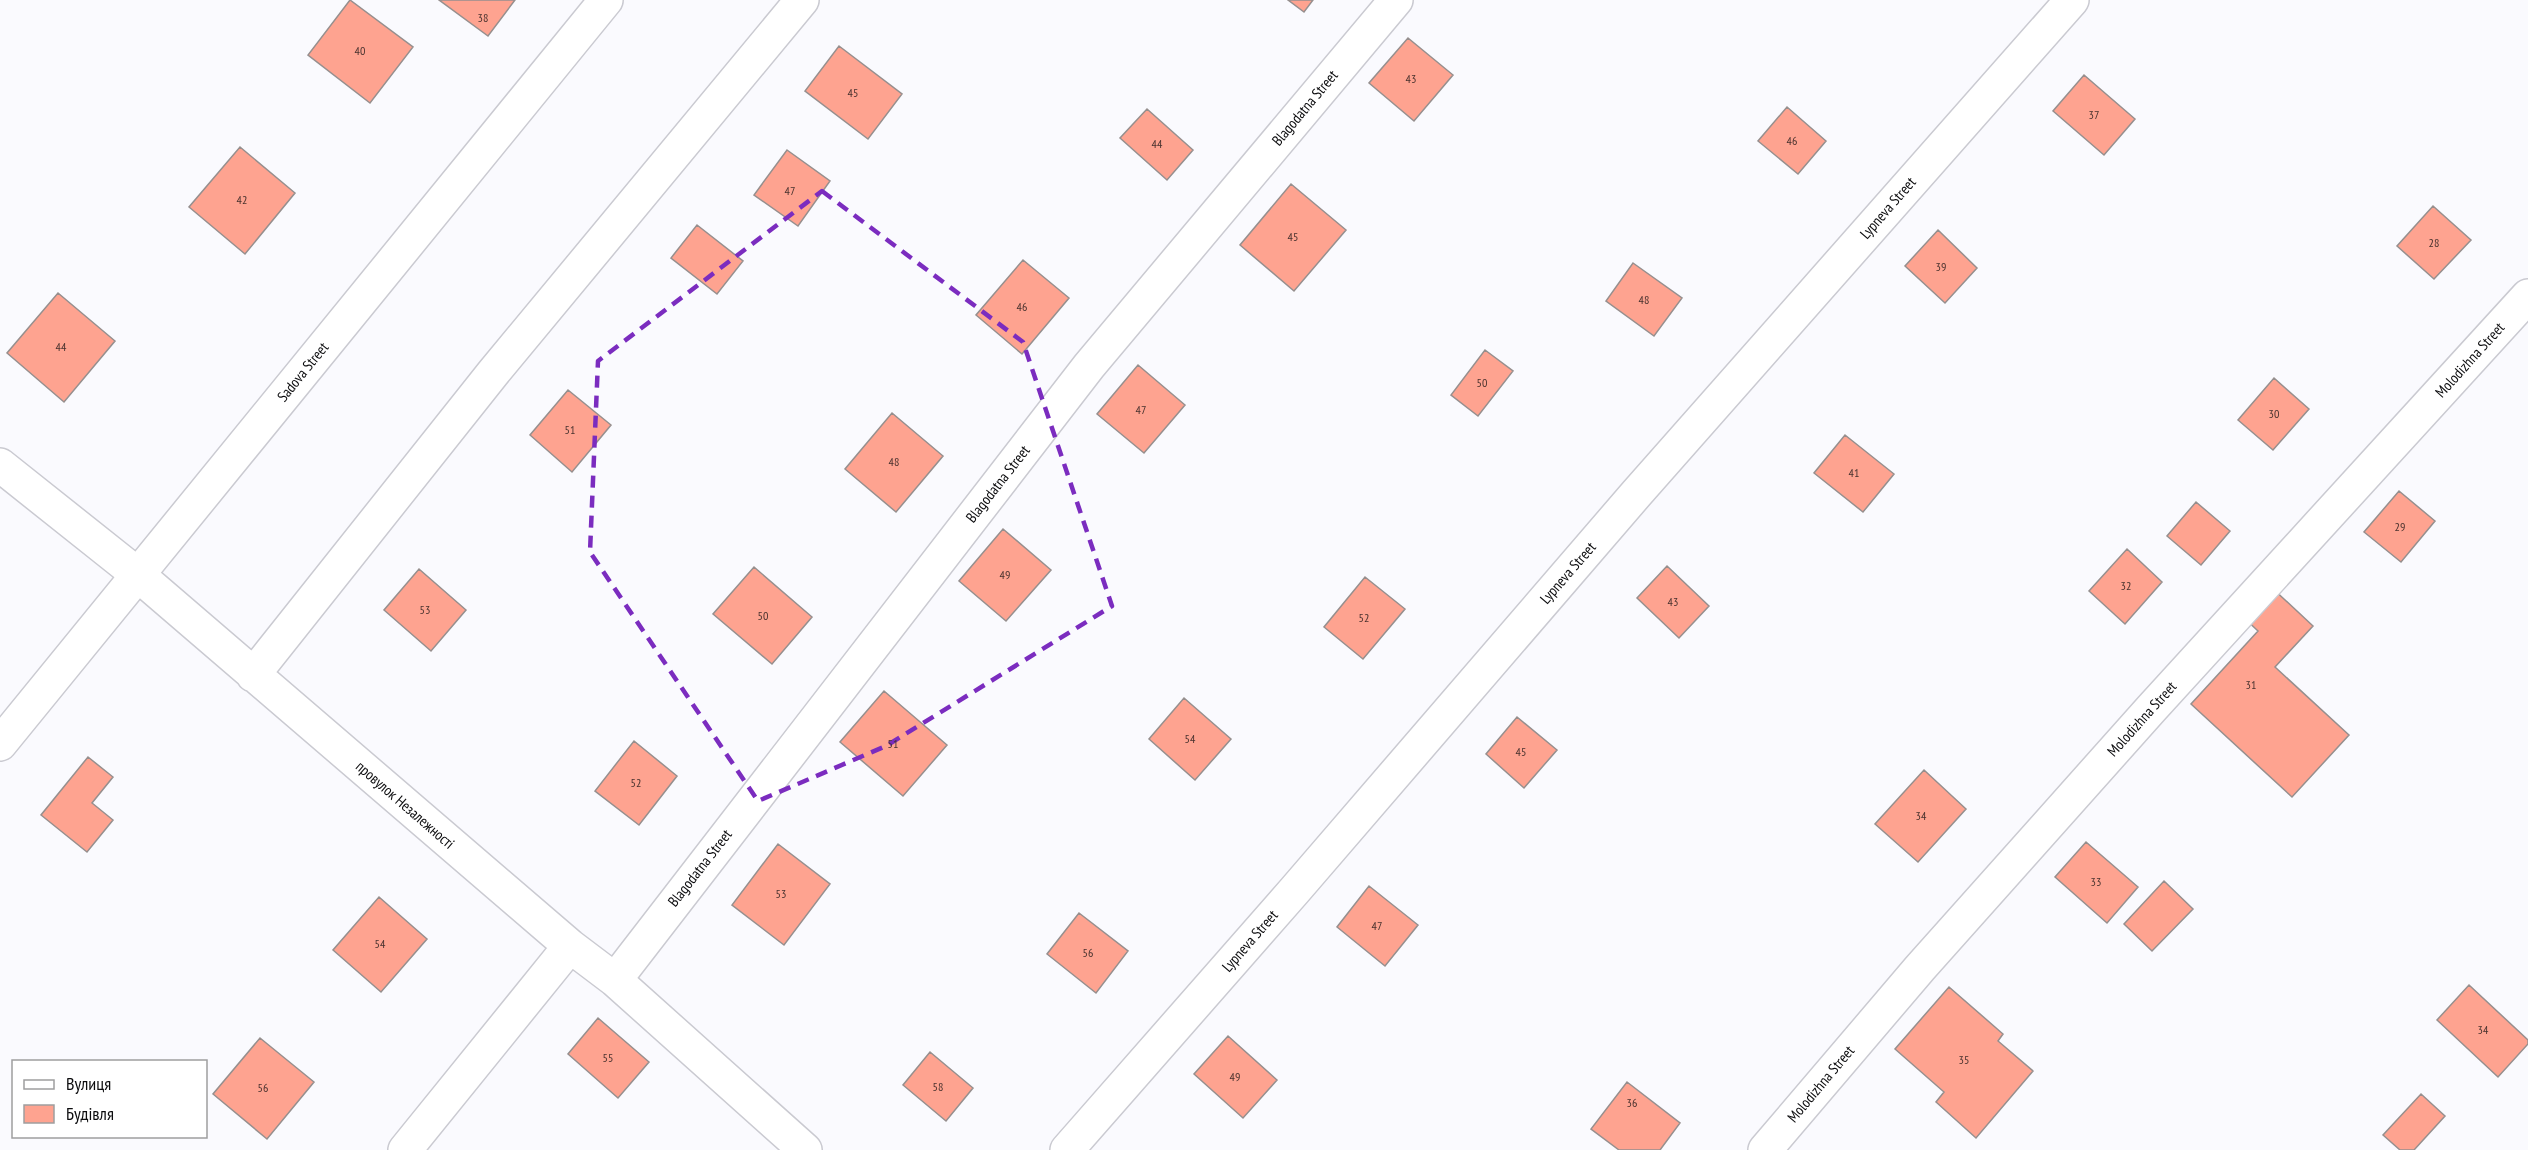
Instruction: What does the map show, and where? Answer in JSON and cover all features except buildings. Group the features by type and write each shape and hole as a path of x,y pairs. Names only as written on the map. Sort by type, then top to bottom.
{"street":[{"name":"Sadova Street","path":"0,744 606,0"},
{"path":"253,675 493,373 802,0"},
{"name":"Blagodatna Street","path":"615,980 1089,366 1396,0"},
{"name":"Lypneva Street","path":"1067,1150 1295,890 1636,494 2072,0"},
{"name":"Molodizhna Street","path":"1765,1150 1952,932 2151,709 2528,296"},
{"name":"провулок Незалежності","path":"0,465 137,574 570,946 615,980 805,1150"},
{"path":"405,1150 570,946"}],"highlighted area":[{"path":"822,191 1023,342 1112,606 886,746 758,801 590,552 598,361"}]}
